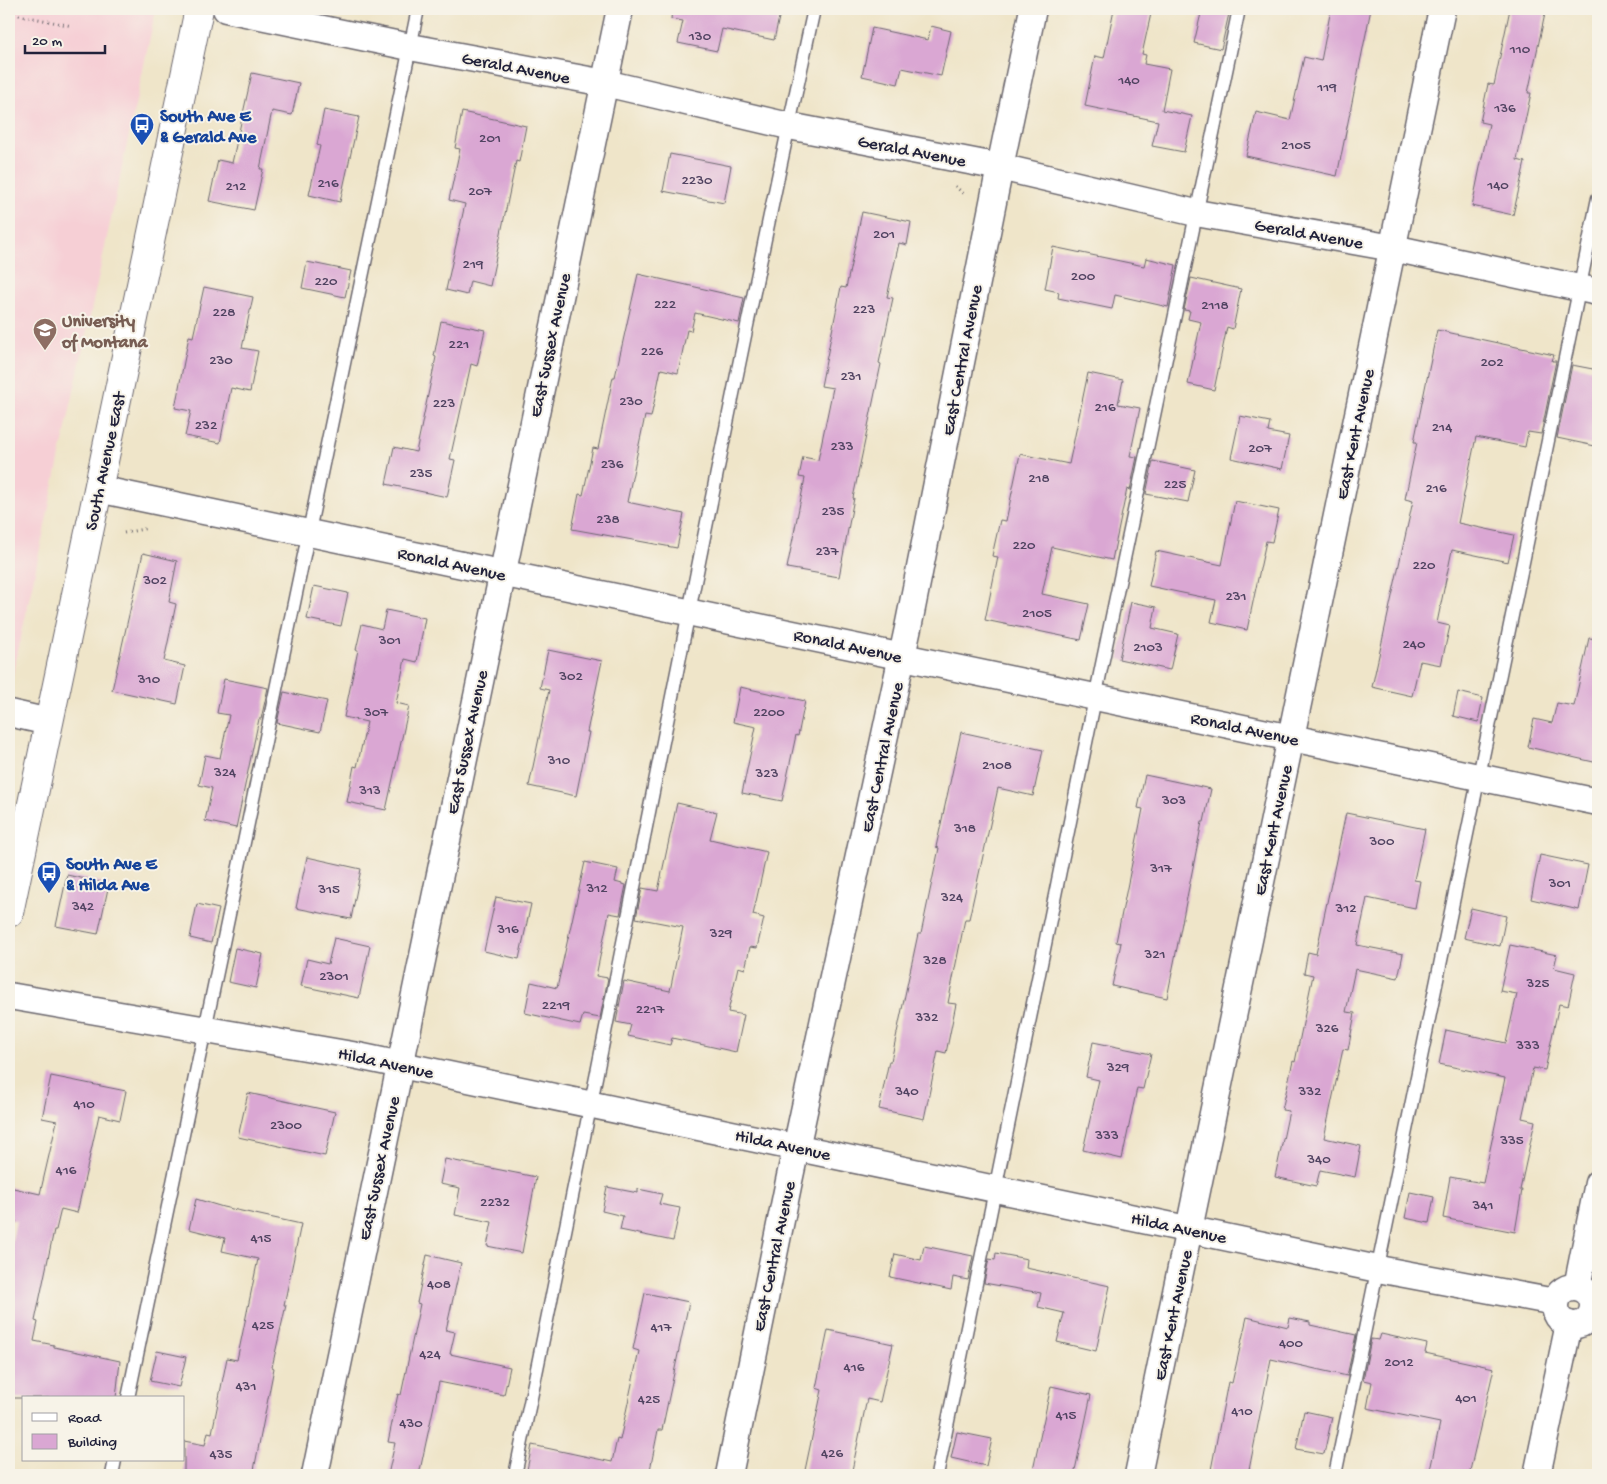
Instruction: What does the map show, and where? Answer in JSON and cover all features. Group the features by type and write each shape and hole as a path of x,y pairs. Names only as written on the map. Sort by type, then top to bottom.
{"street":[{"name":"South Avenue East","path":"9,913 199,9"},
{"name":"Gerald Avenue","path":"226,9 410,47 604,83 789,126 1000,167 1196,213 1393,248 1588,290"},
{"name":"East Sussex Avenue","path":"315,1475 501,573 620,9"},
{"name":"East Central Avenue","path":"728,1475 796,1146 902,657 1033,9"},
{"name":"East Kent Avenue","path":"1138,1475 1442,9"},
{"name":"Ronald Avenue","path":"98,489 1598,802"},
{"path":"9,713 49,722"},
{"name":"Hilda Avenue","path":"9,996 358,1056 1378,1269 1556,1302"},
{"path":"1577,1287 1598,1183"},
{"path":"1568,1287 1577,1287 1586,1290 1590,1295 1595,1310 1582,1323 1569,1324 1558,1317 1556,1302 1563,1290 1568,1287"},
{"path":"1537,1475 1569,1324"}],"lane":[{"path":"128,1396 418,9"},
{"path":"515,1475 592,1106 689,612 814,9"},
{"path":"936,1475 1095,697 1239,9"},
{"path":"1335,1475 1478,777 1588,290 1598,198"},
{"path":"112,1475 115,1462"}],"path":[{"path":"9,13 72,26"}],"shaded area":[{"name":"University of Montana","path":"9,9 156,9 9,693"}],"building":[{"path":"672,9 760,9 780,13 774,40 722,29 717,51 678,43 683,21 671,19"},
{"path":"1114,9 1152,9 1142,54 1146,55 1144,64 1170,69 1162,110 1192,116 1184,152 1152,146 1158,121 1085,106 1095,56 1104,58"},
{"path":"1202,9 1230,9 1221,49 1194,43"},
{"path":"1331,9 1371,9 1337,176 1246,156 1256,112 1290,120 1304,57 1321,61"},
{"path":"1510,9 1546,9 1528,93 1531,93 1517,160 1525,162 1513,215 1472,206 1489,124 1480,122 1488,84 1494,85"},
{"path":"931,26 951,31 941,76 902,68 898,84 862,76 872,28 928,40"},
{"path":"252,73 299,83 292,115 272,111 260,169 263,169 254,210 209,201 218,160 232,163"},
{"path":"324,110 359,117 340,202 309,195 320,146 317,145"},
{"path":"462,112 526,126 519,162 516,161 490,286 470,281 467,295 446,290 465,204 449,200 460,149 455,148"},
{"path":"670,154 731,166 724,203 663,191"},
{"path":"862,212 911,222 907,245 899,243 887,297 893,298 839,577 787,568 805,478 799,477 803,457 818,460 833,388 821,386 841,287 846,288"},
{"path":"1053,247 1144,266 1146,258 1176,265 1168,307 1115,295 1112,309 1058,298 1059,292 1045,289"},
{"path":"307,262 351,271 345,297 302,288"},
{"path":"638,274 744,298 739,323 695,313 691,331 687,330 678,373 661,369 651,417 645,416 627,502 684,514 677,548 572,529 579,494 583,495 593,448 598,449"},
{"path":"1191,278 1241,289 1233,329 1227,327 1214,390 1188,384 1201,322 1188,319 1190,311 1184,310"},
{"path":"204,287 253,297 242,348 258,351 250,392 231,388 220,443 185,436 191,411 175,408 189,336 193,337"},
{"path":"441,321 485,330 477,366 471,364 450,459 455,460 447,497 386,484 394,447 416,452 436,357 434,356"},
{"path":"1437,330 1554,355 1552,361 1556,361 1541,434 1528,432 1525,447 1476,437 1458,523 1514,535 1508,562 1452,550 1437,623 1450,626 1441,665 1420,661 1412,696 1372,687 1413,501 1405,499 1417,442 1414,442"},
{"path":"1572,365 1598,370 1598,432 1595,446 1557,438"},
{"path":"1088,373 1123,380 1118,404 1140,408 1130,456 1137,457 1130,490 1127,489 1112,560 1052,547 1042,594 1089,604 1081,640 985,620 998,557 992,556 1000,520 1006,521 1020,454 1069,464"},
{"path":"1240,416 1270,422 1268,432 1289,436 1282,469 1231,458"},
{"path":"1153,461 1195,470 1188,502 1146,494"},
{"path":"1235,501 1279,510 1272,542 1266,541 1247,630 1211,622 1216,600 1149,586 1156,551 1222,565"},
{"path":"143,553 177,561 169,602 176,604 164,661 185,666 177,704 112,690"},
{"path":"314,586 348,593 341,626 307,619"},
{"path":"1131,602 1156,607 1152,628 1178,634 1170,670 1119,659"},
{"path":"386,610 425,618 417,662 405,659 396,703 409,706 386,810 347,802 354,766 357,767 367,722 344,717 362,624 382,629"},
{"path":"1589,638 1598,639 1598,763 1528,747 1534,719 1552,723 1557,703 1574,706"},
{"path":"548,650 602,661 576,796 529,786 549,690 540,688"},
{"path":"224,679 268,688 261,719 259,719 236,828 205,821 212,788 199,785 205,755 220,758 229,715 217,713"},
{"path":"740,687 805,701 782,801 742,793 756,727 733,722"},
{"path":"284,692 327,701 320,732 277,723"},
{"path":"1458,692 1483,698 1478,722 1453,716"},
{"path":"961,732 1043,750 1033,796 998,788 969,919 965,919 948,1003 956,1004 946,1053 938,1051 924,1119 879,1109 918,934 921,934 939,848 936,847"},
{"path":"1145,775 1211,789 1204,822 1202,822 1167,998 1112,986 1121,943 1116,942 1143,809 1138,808"},
{"path":"677,803 717,812 710,839 767,852 753,915 764,918 757,948 750,947 745,969 738,967 728,1012 744,1015 736,1052 672,1038 670,1045 628,1036 631,1025 616,1022 624,981 670,991 683,927 636,918 642,888 658,891"},
{"path":"1346,813 1425,829 1414,880 1420,881 1415,908 1367,898 1357,945 1403,954 1398,978 1355,969 1346,1012 1355,1013 1348,1050 1343,1049 1324,1138 1361,1146 1355,1177 1320,1170 1316,1186 1275,1177 1289,1111 1282,1110 1293,1061 1295,1062 1313,975 1304,973 1308,952 1316,954"},
{"path":"1540,855 1588,865 1579,910 1531,899"},
{"path":"307,857 361,869 351,919 296,908"},
{"path":"585,862 618,869 615,882 626,885 620,915 609,913 596,976 608,978 600,1018 583,1015 580,1025 525,1013 531,982 557,988"},
{"path":"67,875 109,884 98,934 56,926"},
{"path":"496,897 531,904 519,959 484,951"},
{"path":"197,904 219,909 211,943 190,938"},
{"path":"1471,908 1506,916 1500,946 1464,938"},
{"path":"334,938 370,946 359,998 301,986 307,959 328,964"},
{"path":"1510,945 1557,955 1554,968 1575,973 1568,1006 1559,1004 1545,1070 1533,1068 1522,1118 1535,1121 1520,1190 1522,1190 1515,1232 1443,1218 1450,1177 1483,1183 1505,1078 1439,1064 1446,1030 1506,1043 1517,994 1500,991"},
{"path":"235,948 263,954 256,988 228,982"},
{"path":"1093,1042 1151,1054 1143,1089 1137,1088 1122,1159 1083,1150 1099,1080 1086,1077"},
{"path":"51,1076 126,1091 120,1120 99,1115 77,1213 61,1209 56,1230 54,1230 35,1321 38,1322 34,1341 120,1361 116,1396 22,1396 22,1398 9,1398 9,1256 16,1221 9,1219 9,1187 40,1194 57,1121 42,1118"},
{"path":"248,1093 335,1112 325,1156 238,1137"},
{"path":"445,1159 536,1177 522,1253 487,1246 492,1222 455,1215 460,1188 440,1184"},
{"path":"607,1187 638,1193 638,1189 662,1194 659,1204 680,1208 673,1241 620,1230 623,1216 602,1211"},
{"path":"1410,1192 1434,1197 1429,1223 1405,1218"},
{"path":"196,1199 223,1207 301,1224 272,1367 274,1368 253,1475 184,1475 185,1441 205,1445 208,1432 212,1433 227,1358 237,1360 258,1259 222,1251 225,1238 189,1229"},
{"path":"924,1246 973,1256 968,1280 953,1277 951,1290 890,1277 895,1254 921,1260"},
{"path":"996,1253 1027,1259 1026,1268 1110,1286 1096,1351 1057,1342 1064,1313 1038,1307 1041,1293 984,1283 989,1259 995,1260"},
{"path":"427,1255 461,1263 446,1330 455,1332 450,1354 510,1367 504,1395 439,1382 419,1475 388,1475 395,1443 388,1442 398,1394 401,1395 420,1304 417,1303"},
{"path":"645,1293 689,1302 662,1430 658,1430 649,1475 526,1475 532,1445 612,1462 617,1439 620,1440 639,1351 633,1349"},
{"path":"1247,1317 1288,1327 1290,1318 1310,1322 1310,1325 1356,1335 1347,1376 1271,1359 1248,1475 1210,1475 1228,1382 1232,1383"},
{"path":"828,1330 893,1344 880,1402 867,1399 851,1475 804,1475 822,1390 816,1388"},
{"path":"1381,1334 1427,1344 1425,1353 1494,1368 1469,1475 1429,1475 1440,1423 1367,1408 1372,1382 1363,1380 1371,1339 1379,1340"},
{"path":"157,1351 186,1357 179,1387 150,1381"},
{"path":"1051,1386 1091,1395 1074,1475 1032,1475"},
{"path":"1304,1411 1332,1417 1324,1454 1296,1449"},
{"path":"957,1432 992,1439 986,1466 951,1458"}],"place":[{"name":"South Ave E & Gerald Ave","path":"142,146"},
{"name":"University of Montana","path":"45,351"},
{"name":"South Ave E & Hilda Ave","path":"49,894"}]}
